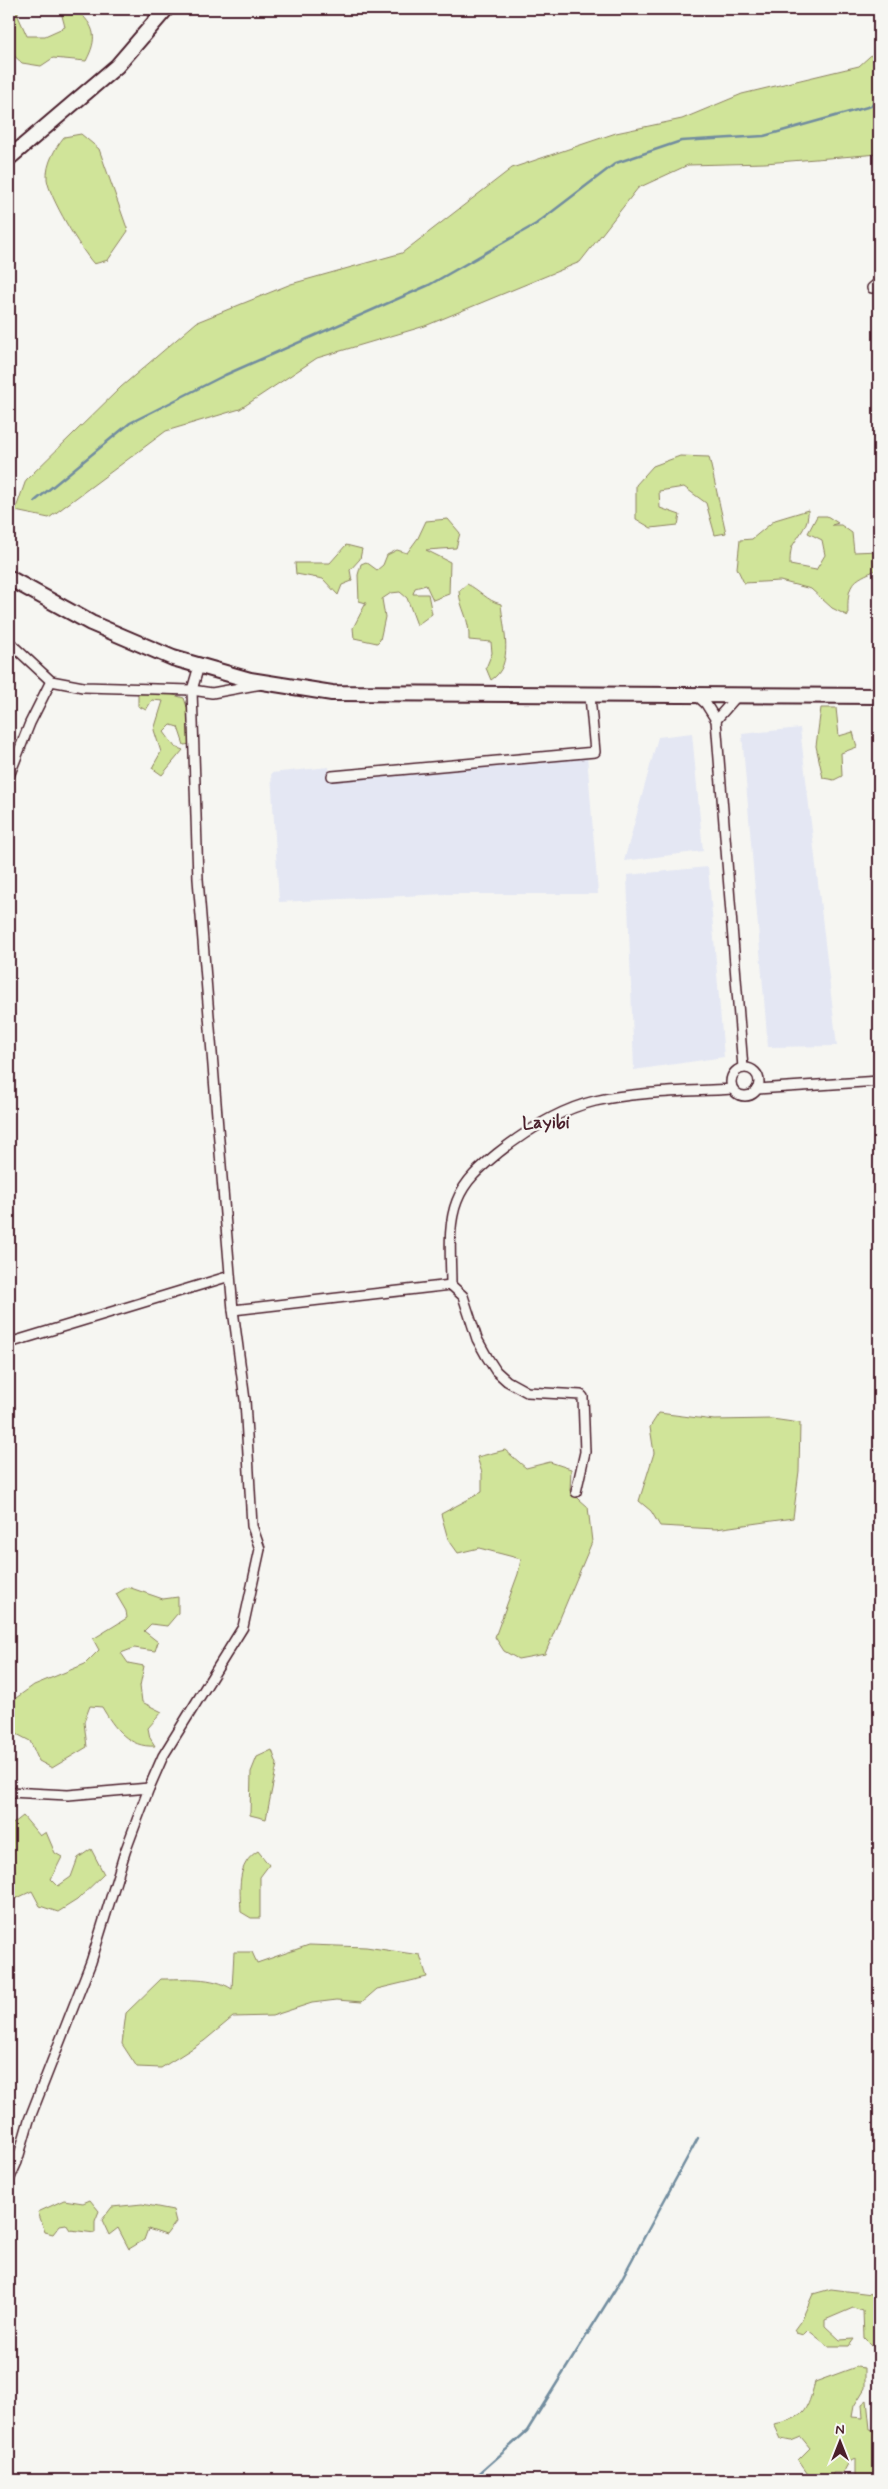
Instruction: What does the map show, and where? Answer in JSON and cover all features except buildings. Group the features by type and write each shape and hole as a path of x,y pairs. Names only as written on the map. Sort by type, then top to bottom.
{"street":[{"path":"9,158 117,66 166,9"},
{"path":"9,578 91,623 132,642 199,666 268,683 332,694 879,696"},
{"path":"9,642 51,681 83,687 192,690 212,693 227,692 268,683"},
{"path":"9,2180 17,2162 30,2120 92,1962 125,1852 149,1788 163,1756 242,1629 247,1616 259,1557 260,1549 252,1526 245,1400 233,1310 198,879 192,690 199,666"},
{"path":"9,776 30,723 51,681"},
{"path":"332,776 595,752 590,696"},
{"path":"697,696 706,704 716,720 743,1068"},
{"path":"716,720 737,696"},
{"path":"732,1089 731,1080 735,1072 743,1068 755,1072 759,1083 757,1089"},
{"path":"576,1492 584,1452 583,1397 527,1392 507,1380 496,1370 487,1357 478,1339 462,1296 451,1285 452,1221 460,1194 475,1172 519,1138 556,1116 594,1101 615,1097 732,1089 740,1095 746,1096 757,1089 879,1081"},
{"path":"9,1344 230,1276"},
{"path":"233,1310 451,1285"},
{"path":"9,1792 68,1795 149,1788"}],"shaded area":[{"path":"800,728 837,1046 768,1047 742,734"},
{"path":"692,733 703,851 624,861 658,737"},
{"path":"587,755 598,894 446,894 279,902 271,773 329,767 330,779"},
{"path":"708,867 724,1057 634,1070 627,875"}],"green space":[{"path":"9,9 18,9 18,16 27,36 45,36 65,27 61,12 64,9 76,9 88,21 93,33 92,46 86,61 53,58 41,66 22,63 9,53"},
{"path":"879,48 879,154 765,163 688,165 638,188 580,262 425,326 317,358 240,409 166,431 49,518 15,511 26,480 121,387 197,322 291,284 402,253 512,168 616,133 682,119 742,94 859,66"},
{"path":"81,134 99,149 128,231 108,260 94,264 66,223 53,198 47,179 54,151 64,137"},
{"path":"680,456 709,457 726,533 715,535 706,503 684,487 659,491 660,508 680,515 678,525 651,528 636,519 636,485 653,466"},
{"path":"808,510 806,525 792,547 790,565 816,570 825,555 822,540 808,533 817,516 827,516 838,523 832,525 841,525 852,533 854,552 879,551 879,569 862,576 850,590 848,616 832,608 811,589 780,581 744,583 737,568 740,540 752,539 775,520"},
{"path":"448,519 460,533 456,548 426,550 450,562 449,594 433,600 426,585 415,588 413,594 428,594 432,614 417,625 407,598 400,592 391,593 382,599 385,617 380,640 377,643 354,638 353,628 366,603 359,601 358,575 361,564 366,562 377,570 383,565 387,555 397,550 407,553 418,538 426,521"},
{"path":"346,545 362,549 360,559 350,570 352,581 342,585 338,595 323,579 296,574 295,563 330,563"},
{"path":"467,584 501,604 506,645 505,656 503,665 491,680 486,668 492,653 491,642 469,640 467,619 459,591"},
{"path":"167,693 184,698 189,713 191,744 184,745 178,727 171,725 164,732 175,747 183,750 162,775 152,768 161,752 154,730 163,701 152,700 146,710 138,706 138,694"},
{"path":"821,708 836,708 839,736 853,732 857,747 841,753 842,776 834,780 823,778 816,746"},
{"path":"659,1413 714,1420 772,1419 800,1423 799,1471 793,1518 716,1529 660,1526 651,1511 639,1501 654,1453 650,1427"},
{"path":"505,1450 526,1468 550,1462 571,1469 570,1491 588,1507 592,1542 545,1654 518,1659 504,1651 495,1637 518,1574 521,1559 479,1548 458,1553 448,1539 441,1514 482,1492 482,1473 477,1457"},
{"path":"128,1587 163,1599 178,1597 178,1613 167,1626 151,1624 144,1631 158,1642 155,1651 134,1648 121,1653 128,1663 144,1666 140,1686 142,1702 162,1712 148,1728 150,1738 155,1746 137,1744 130,1740 117,1729 102,1707 90,1706 84,1722 87,1747 52,1768 39,1761 30,1741 9,1730 9,1703 34,1685 85,1664 99,1650 93,1639 127,1618 126,1611 116,1594"},
{"path":"272,1750 277,1764 266,1819 250,1815 251,1772 257,1757"},
{"path":"23,1816 40,1836 46,1832 55,1853 62,1857 51,1879 58,1886 71,1877 78,1858 91,1849 104,1874 77,1900 58,1912 40,1906 32,1891 15,1899 9,1894 9,1827"},
{"path":"258,1851 269,1865 260,1877 260,1918 251,1918 241,1912 240,1886 246,1863"},
{"path":"309,1945 366,1947 420,1955 427,1977 377,1989 362,2002 337,2000 312,2003 272,2016 233,2017 204,2041 161,2068 137,2067 122,2044 126,2013 161,1979 207,1980 232,1989 234,1952 252,1952 257,1963"},
{"path":"64,2200 83,2203 90,2200 99,2211 95,2221 95,2233 70,2230 66,2224 60,2225 53,2234 45,2232 38,2212"},
{"path":"142,2204 173,2210 176,2222 166,2235 148,2229 144,2240 129,2249 118,2228 109,2235 102,2220 112,2207"},
{"path":"831,2289 872,2294 879,2311 879,2340 872,2346 864,2338 863,2311 853,2308 825,2320 825,2326 840,2340 854,2339 849,2346 828,2346 808,2330 803,2335 796,2333 794,2330 802,2319 813,2294"},
{"path":"856,2367 865,2368 865,2388 854,2406 852,2417 863,2418 862,2404 867,2400 870,2429 879,2431 879,2480 855,2480 855,2459 849,2462 843,2473 833,2473 832,2480 812,2480 798,2460 810,2448 801,2437 791,2441 781,2439 774,2424 792,2419 803,2412 810,2400 815,2382"}],"waterway":[{"path":"35,501 130,423 225,375 429,285 536,224 616,163 681,141 764,136 871,106 879,95"},
{"path":"472,2480 527,2431 621,2280 698,2138"}],"district":[{"name":"Layibi","path":"546,1122"}]}
